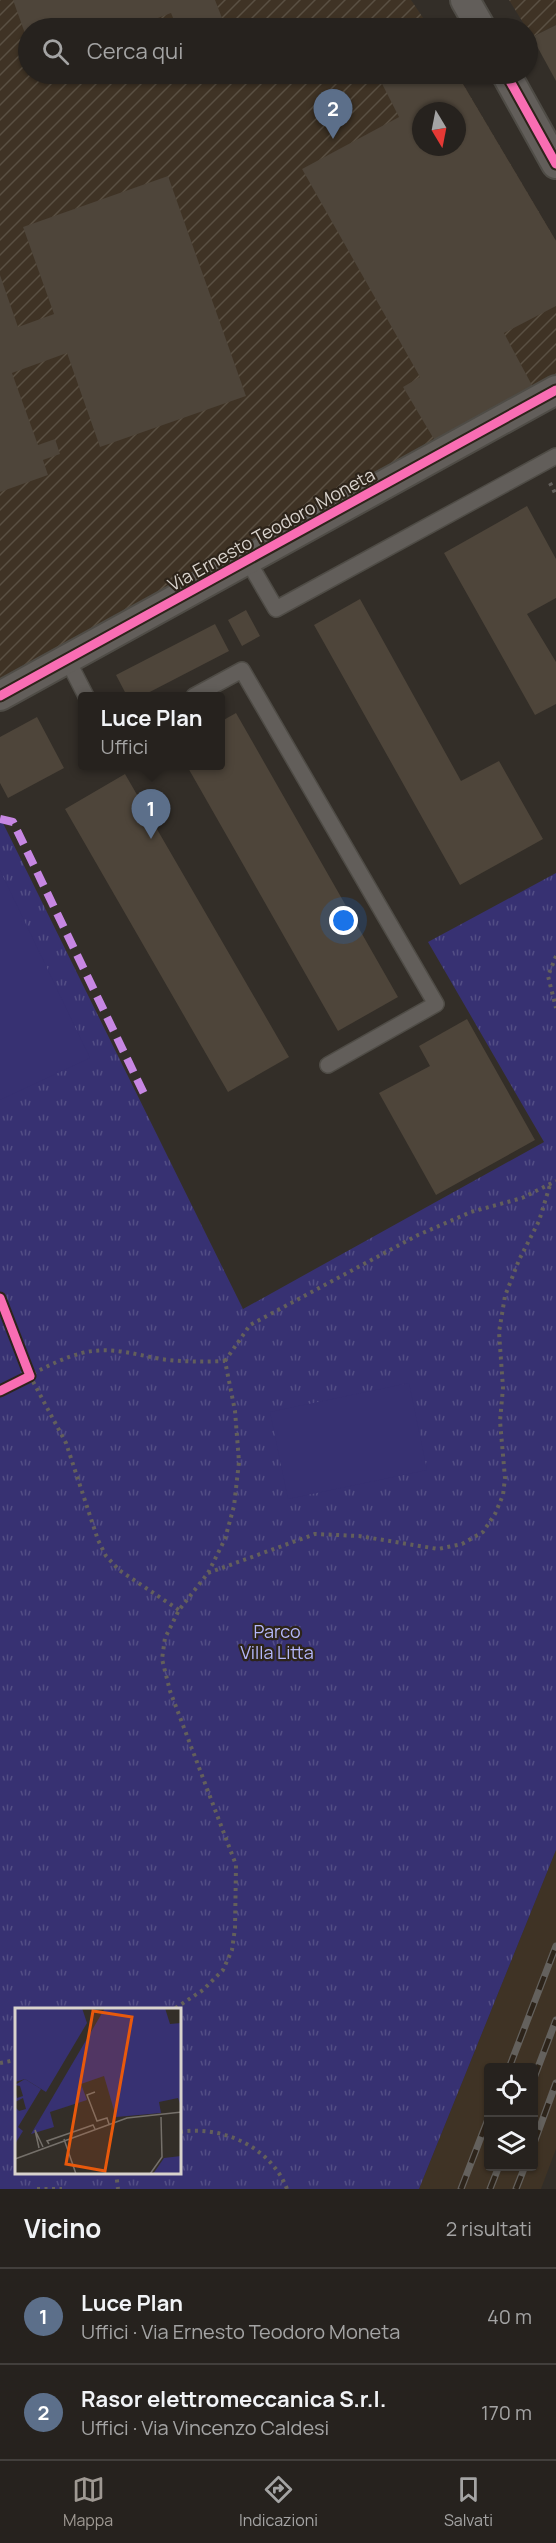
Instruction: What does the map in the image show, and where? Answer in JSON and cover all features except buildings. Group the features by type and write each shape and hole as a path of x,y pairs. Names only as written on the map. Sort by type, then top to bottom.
{"street":[{"path":"465,0 475,18"},
{"path":"512,84 556,164"},
{"name":"Via Ernesto Teodoro Moneta","path":"0,696 556,390"}],"lane":[{"path":"248,561 276,609 556,456"},
{"path":"67,659 84,692"},
{"path":"201,692 242,670 436,1004 328,1065"}],"path":[{"path":"556,956 548,976 556,1008"},
{"path":"176,2008 203,1990 223,1970 232,1950 236,1865 164,1673 162,1659 165,1638 179,1610 208,1573 225,1539 234,1506 239,1462 235,1411 225,1361 250,1325 418,1235 471,1212 522,1198 556,1181"},
{"path":"208,1573 315,1534 359,1536 438,1549 462,1544 483,1532 495,1514 503,1495 505,1478 500,1421 503,1388 499,1332 505,1296 519,1260 539,1221 550,1185"},
{"path":"0,1298 30,1377 66,1443 98,1540 106,1556 119,1570 179,1610"},
{"path":"0,1391 90,1351 114,1350 161,1359 197,1362 225,1361"},
{"path":"0,2063 15,2060"},
{"path":"182,2132 205,2129 230,2135 270,2163 287,2189"},
{"path":"116,2174 118,2189"},
{"path":"37,2189 62,2189"}],"shaded area":[{"path":"0,0 411,0 423,18 18,18 18,84 463,84 556,241 556,374 0,684"},
{"path":"509,0 556,0 556,25 538,34 538,18 520,18"},
{"path":"556,1850 556,2149 541,2189 419,2189"}],"green space":[{"name":"Parco Villa Litta","path":"0,817 243,1309 544,1142 428,942 556,873 556,1850 419,2189 0,2189"},
{"path":"0,870 90,1058 0,1100"},
{"path":"409,1383 427,1470 288,1499 270,1412"}],"railway":[{"path":"511,2063 556,1946"},
{"path":"538,2067 556,2020"},
{"path":"538,2132 556,2083"},
{"path":"461,2189 484,2129"},
{"path":"490,2189 497,2171"},
{"path":"516,2189 523,2171"}],"marked path":[{"path":"0,819 13,822 147,1100"}],"cycle path":[{"path":"512,84 556,164"},
{"path":"0,696 556,390"},
{"path":"0,1298 30,1376 0,1391"}],"place":[{"name":"Rasor elettromeccanica S.r.l.","path":"333,139"},
{"name":"Luce Plan","path":"151,839"}]}
